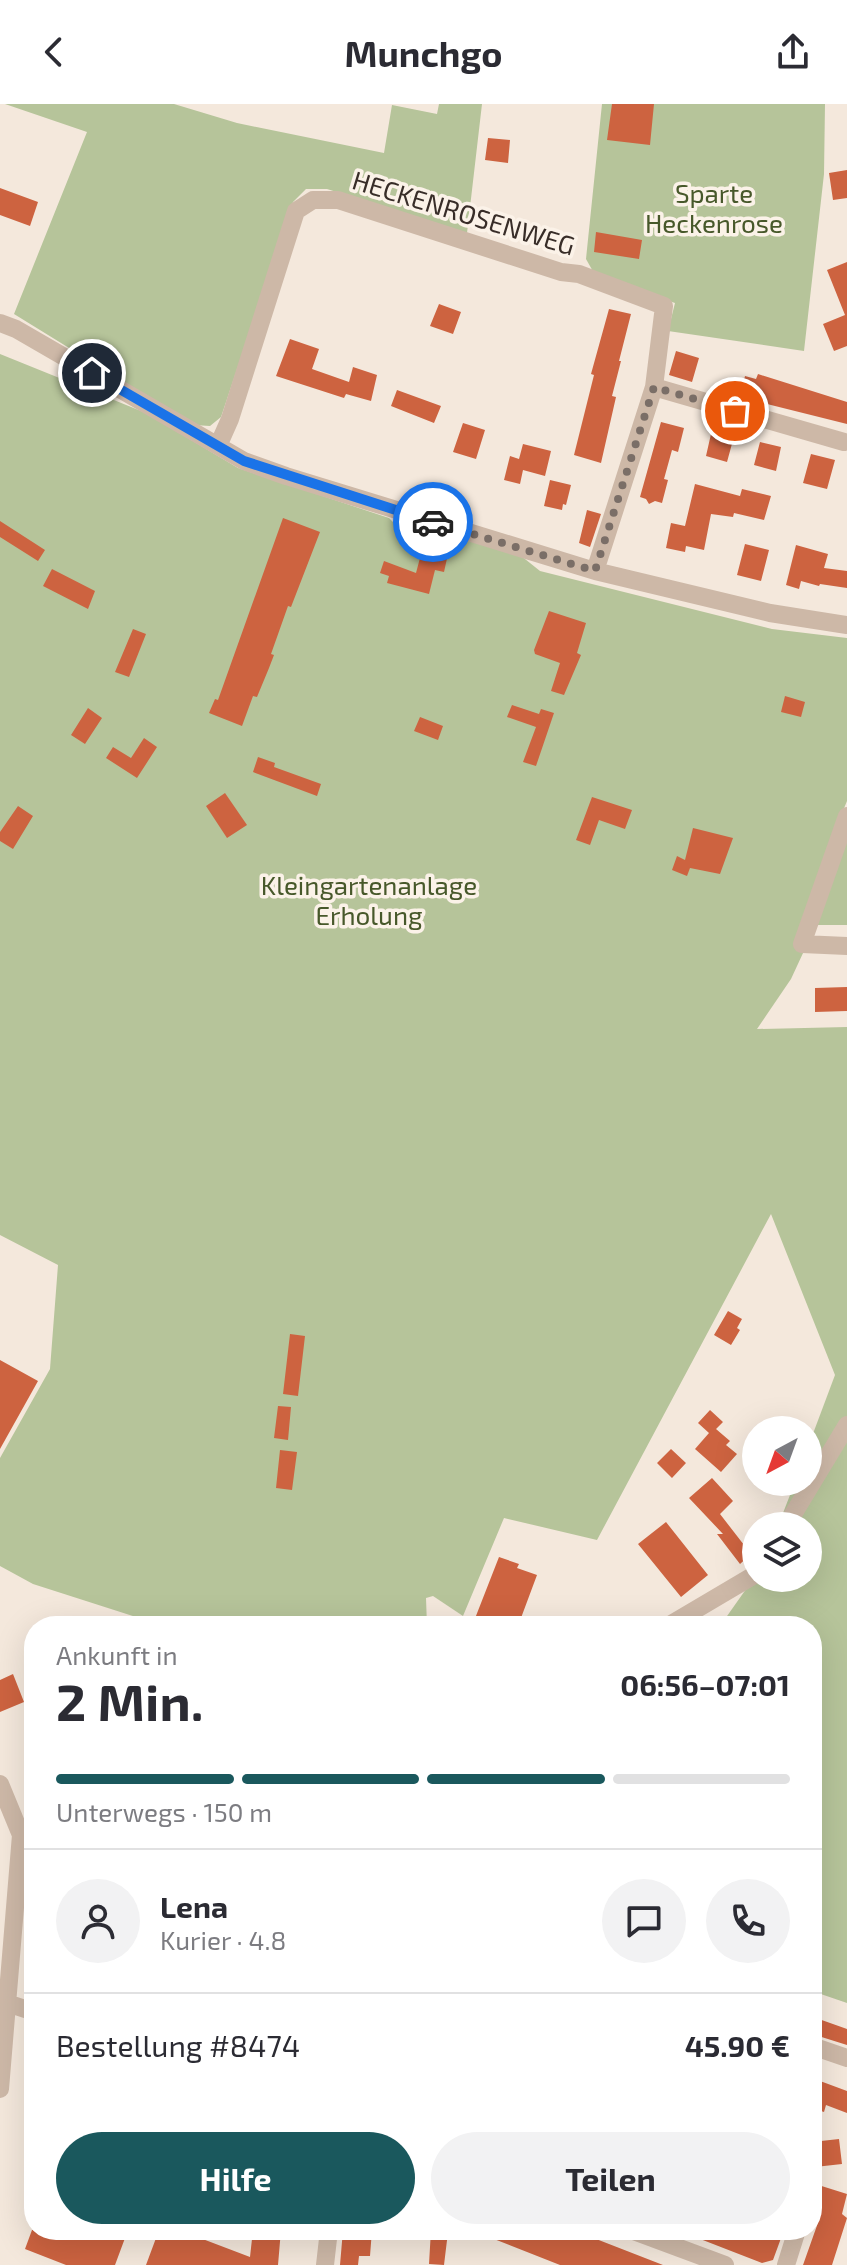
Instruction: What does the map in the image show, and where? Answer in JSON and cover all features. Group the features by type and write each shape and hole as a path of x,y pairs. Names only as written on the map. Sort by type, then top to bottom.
{"street":[{"name":"HECKENROSENWEG","path":"218,446 230,419 296,211 313,200 338,200 546,267 579,274 664,306 654,387"},
{"path":"0,323 16,329 244,461 286,476 595,571 770,613 847,625"},
{"path":"595,571 654,387 844,442"},
{"path":"847,816 802,944 847,946"},
{"path":"794,1512 847,1425"},
{"path":"685,1616 742,1582"},
{"path":"0,1784 21,1835 0,2089"},
{"path":"7,2003 24,2009"},
{"path":"822,2049 847,2058"},
{"path":"325,2265 328,2240"},
{"path":"658,2240 725,2265"},
{"path":"786,2265 794,2240"}],"green space":[{"path":"5,104 174,104 237,123 384,153 392,105 437,114 439,104 482,104 467,233 327,189 306,189 293,202 221,417 210,426 194,425 14,314 87,132"},
{"name":"Sparte Heckenrose","path":"602,104 825,104 824,174 804,351 668,331 675,303 595,275 586,259"},
{"name":"Kleingartenanlage Erholung","path":"0,354 146,413 238,468 389,518 399,528 410,526 515,551 540,571 772,629 847,638 847,801 833,835 847,830 847,925 816,925 791,979 757,1029 847,1027 847,2003 822,1994 822,1616 727,1616 744,1592 822,1592 822,1512 783,1512 790,1496 822,1496 820,1416 835,1375 771,1214 597,1540 504,1518 463,1616 433,1596 426,1598 427,1616 133,1616 33,1584 0,1566 0,1458 50,1369 58,1265 0,1235"}],"building":[{"path":"612,104 654,104 650,145 607,140"},
{"path":"488,138 510,140 508,163 485,160"},
{"path":"847,170 847,198 833,200 829,173"},
{"path":"0,188 38,202 30,226 0,215"},
{"path":"596,232 642,240 639,259 594,252"},
{"path":"847,262 847,346 834,351 823,324 845,315 827,270"},
{"path":"439,304 461,312 453,334 430,326"},
{"path":"609,309 631,314 619,361 612,396 616,397 601,463 574,455"},
{"path":"290,339 319,349 312,369 349,382 353,367 377,375 371,401 346,394 344,398 276,376"},
{"path":"676,351 699,358 692,382 669,375"},
{"path":"758,374 847,402 847,424 751,400 752,395 741,392 745,376 756,379"},
{"path":"397,390 441,406 434,423 391,406"},
{"path":"661,422 684,428 678,452 672,450 664,479 668,480 662,503 655,501 649,504 640,497"},
{"path":"463,423 485,430 476,459 453,452"},
{"path":"711,434 733,440 727,462 706,456"},
{"path":"760,442 781,447 776,471 754,465"},
{"path":"523,444 551,451 545,476 523,470 520,484 504,480 510,456 519,459"},
{"path":"811,454 835,460 827,489 803,483"},
{"path":"550,480 571,485 562,510 544,506"},
{"path":"695,484 740,496 742,489 771,496 764,520 734,513 733,517 711,514 704,550 686,546 685,552 666,548 671,523 685,526"},
{"path":"587,510 601,514 590,547 579,543"},
{"path":"283,518 320,532 291,607 288,606 269,668 257,697 253,696 242,726 209,713 215,699 218,700"},
{"path":"0,521 45,550 38,561 0,537"},
{"path":"425,539 450,545 444,572 435,570 429,594 387,583 389,576 380,573 384,561 416,573"},
{"path":"745,544 769,550 761,581 737,575"},
{"path":"796,545 828,554 824,568 847,571 847,588 801,581 799,589 786,585"},
{"path":"52,569 95,591 88,609 43,586"},
{"path":"549,611 586,623 577,653 581,655 564,695 551,691 560,663 535,654 534,650"},
{"path":"133,629 146,634 129,677 115,672"},
{"path":"785,696 805,702 801,717 781,712"},
{"path":"512,705 539,714 541,709 554,713 536,766 523,762 536,727 507,717"},
{"path":"88,708 102,718 85,744 71,735"},
{"path":"420,717 443,726 438,740 414,731"},
{"path":"144,738 157,747 137,778 106,758 113,747 131,758"},
{"path":"258,757 275,763 274,767 321,784 317,796 253,772"},
{"path":"225,793 247,825 227,838 206,806"},
{"path":"592,797 632,810 625,829 599,820 590,845 576,840"},
{"path":"18,806 33,816 13,849 0,841 0,832"},
{"path":"693,828 733,838 720,874 690,868 687,876 672,870 677,856 685,860"},
{"path":"847,987 847,1011 815,1012 815,988"},
{"path":"728,1311 742,1319 737,1328 740,1330 731,1345 714,1335"},
{"path":"290,1334 305,1336 298,1396 283,1394"},
{"path":"0,1360 38,1381 0,1449"},
{"path":"278,1406 291,1407 288,1440 274,1438"},
{"path":"710,1410 723,1422 716,1429 730,1441 726,1445 737,1454 721,1472 695,1449 709,1433 698,1423"},
{"path":"671,1449 686,1463 672,1478 657,1463"},
{"path":"280,1450 297,1452 292,1490 276,1488"},
{"path":"712,1478 733,1501 720,1514 742,1542 740,1564 717,1534 723,1534 689,1498"},
{"path":"666,1522 708,1575 681,1597 638,1544"},
{"path":"499,1557 537,1575 522,1616 476,1616"},
{"path":"13,1674 24,1702 0,1712 0,1680"},
{"path":"822,2020 847,2029 847,2045 822,2037"},
{"path":"822,2082 847,2091 847,2113 826,2105 824,2112"},
{"path":"839,2139 842,2164 822,2166 822,2141"},
{"path":"822,2186 847,2194 842,2214 847,2218 832,2265 803,2265 812,2240 822,2240"},
{"path":"28,2240 124,2240 115,2265 66,2265 25,2249"},
{"path":"155,2240 205,2240 250,2257 252,2240 280,2240 278,2265 146,2265"},
{"path":"342,2240 371,2240 370,2256 359,2256 358,2265 340,2265"},
{"path":"430,2240 447,2240 444,2265 429,2264"},
{"path":"496,2240 599,2240 663,2265 560,2265"},
{"path":"703,2240 780,2240 773,2260 762,2263"}],"way so far":[{"path":"433,522 595,571 654,387 735,411"}],"route":[{"path":"92,373 244,461 433,522"}]}
